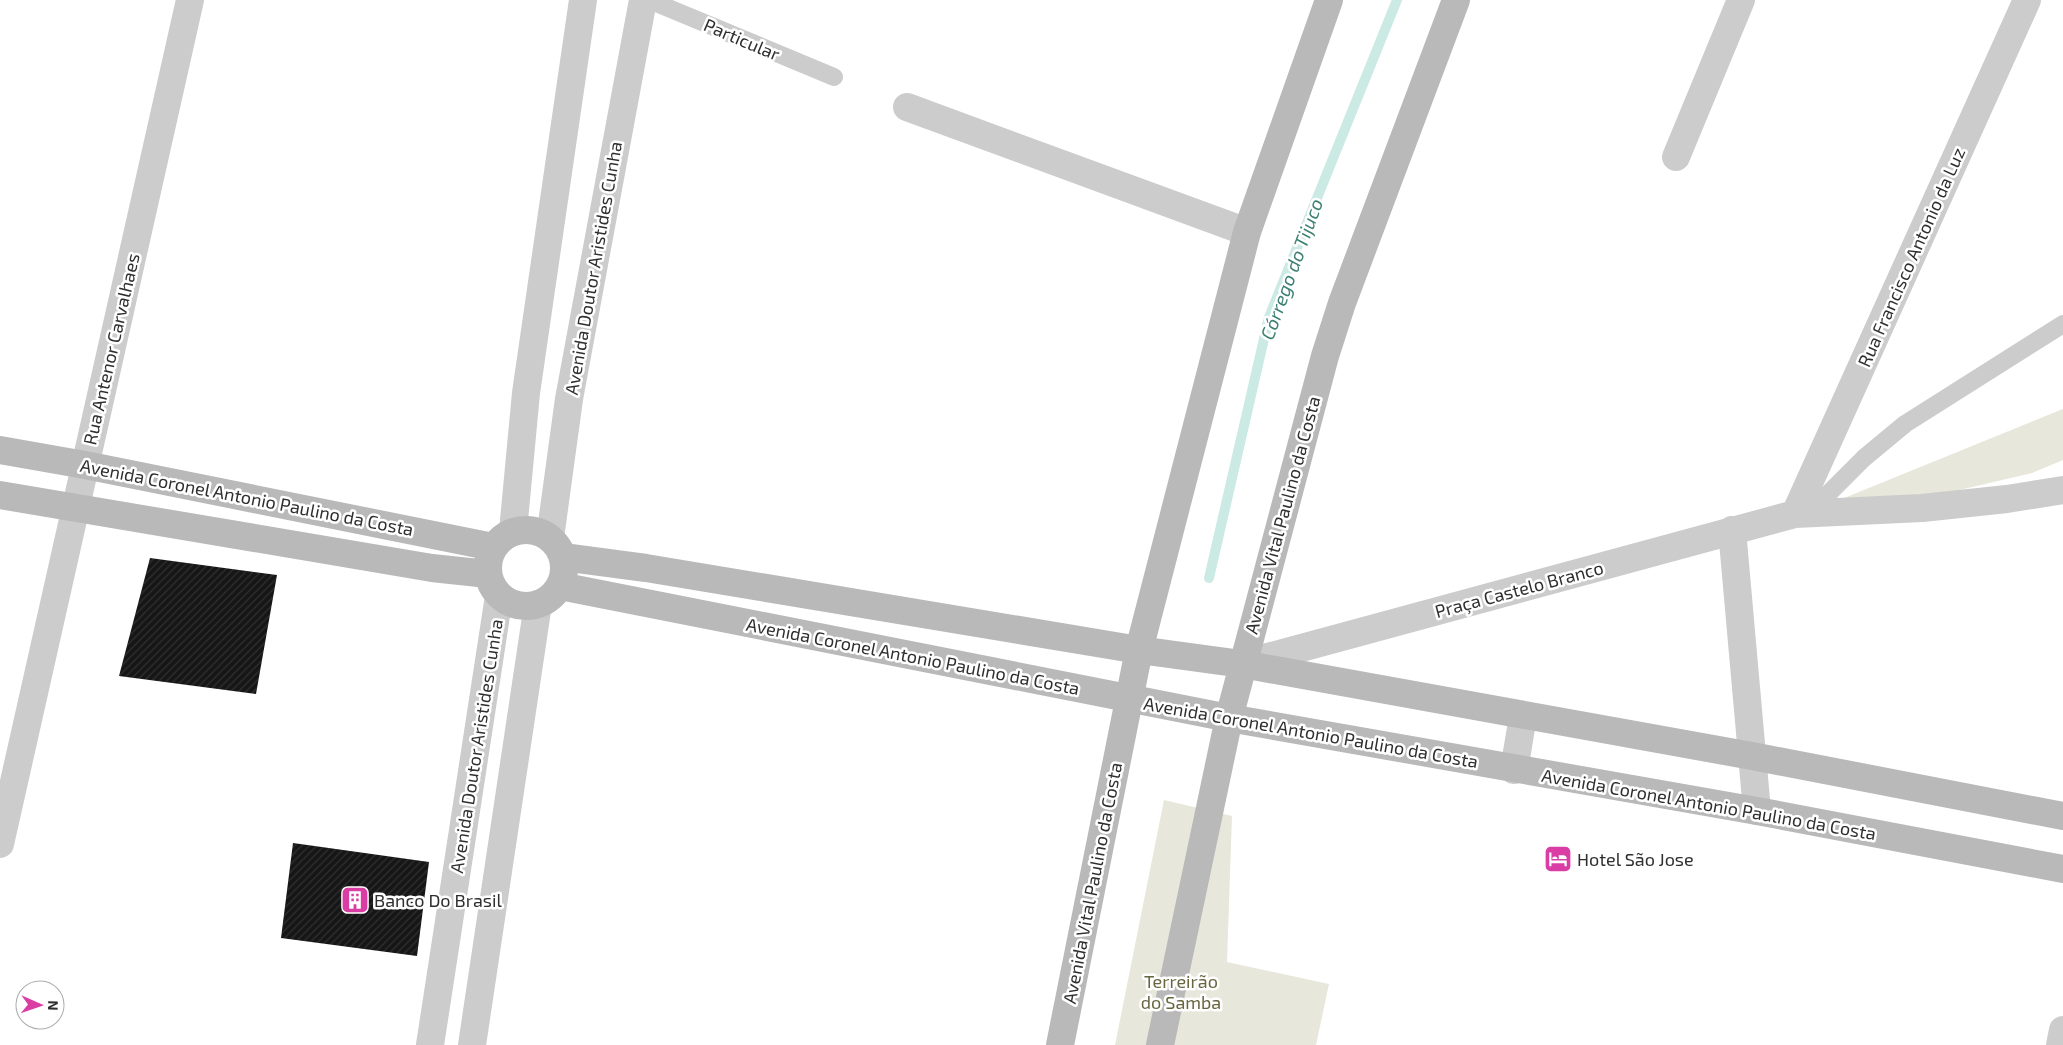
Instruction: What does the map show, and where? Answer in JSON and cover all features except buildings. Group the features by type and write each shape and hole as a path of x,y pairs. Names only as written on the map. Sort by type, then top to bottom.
{"street":[{"name":"Rua Antenor Carvalhaes","path":"0,844 190,0"},
{"path":"557,547 564,572 560,586 551,597 538,604 518,606 493,585 488,560 503,539 584,0"},
{"name":"Avenida Doutor Aristides Cunha","path":"557,547 569,400 643,0"},
{"name":"Avenida Vital Paulino da Costa","path":"1060,1045 1139,650 1247,232 1329,0"},
{"name":"Avenida Vital Paulino da Costa","path":"1160,1045 1229,718 1325,356 1339,312 1456,0"},
{"path":"1676,158 1740,0"},
{"name":"Rua Francisco Antonio da Luz","path":"1802,514 2027,0"},
{"path":"907,107 1247,232"},
{"path":"526,393 569,400"},
{"name":"Avenida Coronel Antonio Paulino da Costa","path":"0,450 503,539"},
{"name":"Praça Castelo Branco","path":"1242,664 1732,530 1802,514 1922,508 2007,499 2063,490"},
{"name":"Avenida Coronel Antonio Paulino da Costa","path":"0,495 432,568 493,585"},
{"path":"503,539 532,530 557,547 646,568 1139,650 1242,664 1752,756 2063,816"},
{"path":"1732,530 1757,811"},
{"name":"Avenida Doutor Aristides Cunha","path":"430,1045 472,770 493,585"},
{"name":"Avenida Coronel Antonio Paulino da Costa","path":"560,586 1229,718 1514,770 1757,811 2063,869"},
{"path":"472,1045 538,604"},
{"path":"1514,770 1523,716"},
{"path":"472,770 512,778"},
{"path":"435,1008 477,1014"},
{"path":"2060,1045 2063,1030"}],"lane":[{"name":"Particular","path":"649,0 834,77"},
{"path":"1802,514 1905,424 2063,324"}],"green space":[{"path":"2063,409 2063,460 2032,473 1921,499 1827,505"},
{"name":"Terreirão do Samba","path":"1164,800 1232,816 1227,962 1329,984 1316,1045 1115,1045"}],"waterway":[{"name":"Córrego do Tijuco","path":"1209,578 1269,317 1397,0"}],"place":[{"name":"Hotel São Jose","path":"1558,859"},
{"name":"Banco Do Brasil","path":"355,900"}]}
